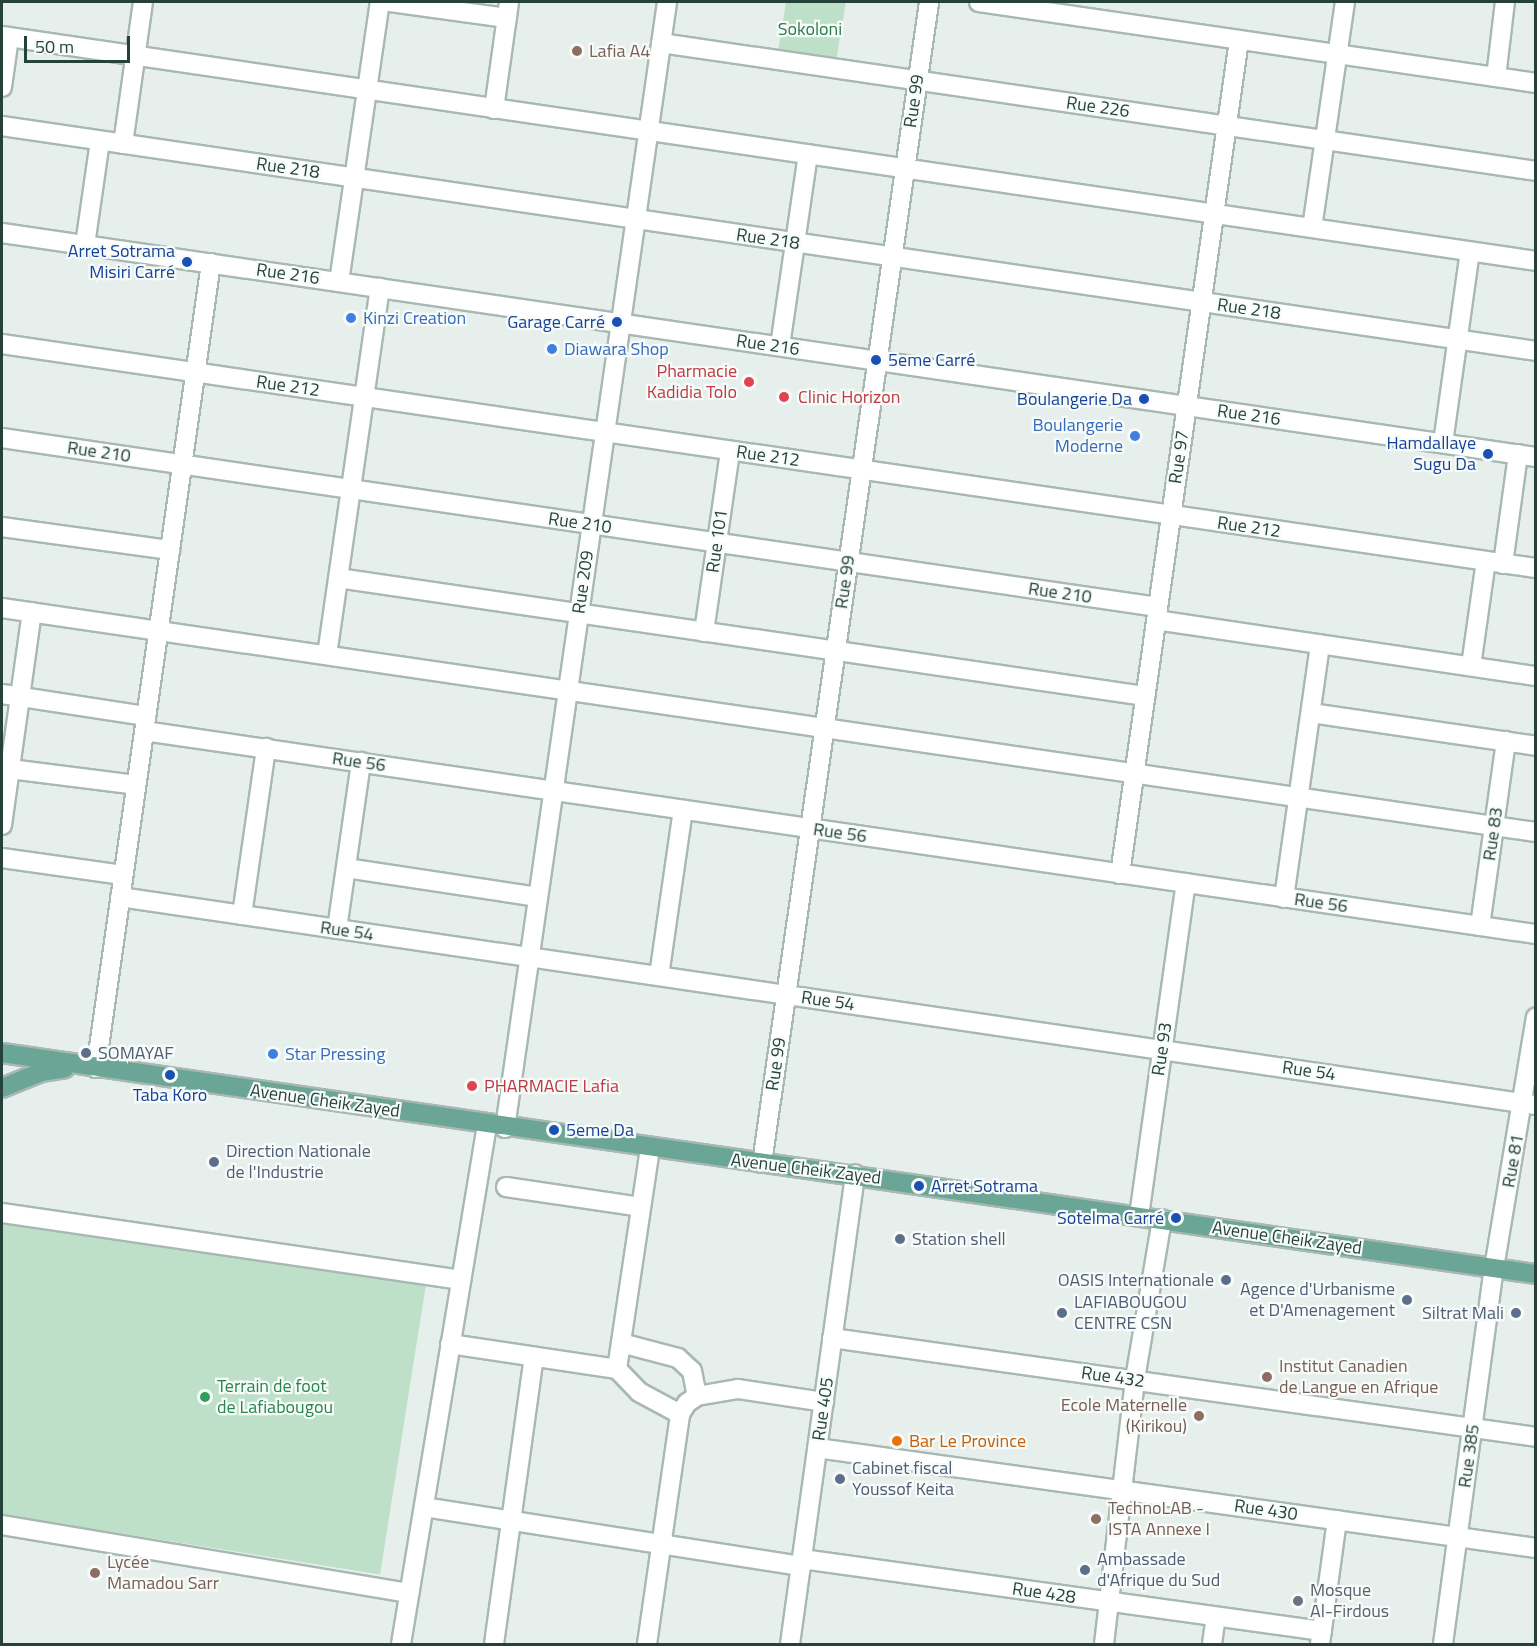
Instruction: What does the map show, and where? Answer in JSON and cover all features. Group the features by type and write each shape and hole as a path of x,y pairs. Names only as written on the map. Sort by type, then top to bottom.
{"main road":[{"name":"Avenue Cheik Zayed","path":"2,1053 505,1128 855,1174 1536,1274"},
{"name":"Avenue Cheik Zayed","path":"2,1088 41,1072 77,1066"}],"street":[{"path":"123,144 143,2"},
{"path":"339,282 380,2"},
{"path":"390,2 508,10 494,109"},
{"name":"Rue 209","path":"505,1128 666,2"},
{"name":"Rue 99","path":"762,1163 929,2"},
{"path":"979,2 1536,83"},
{"path":"1312,228 1345,2"},
{"path":"1496,77 1505,2"},
{"path":"2,87 5,37 1536,261"},
{"name":"Rue 97","path":"1120,874 1239,40"},
{"name":"Rue 226","path":"661,43 1536,171"},
{"name":"Rue 218","path":"2,126 1536,351"},
{"path":"85,245 100,141"},
{"path":"780,346 808,154"},
{"name":"Rue 216","path":"2,233 1527,455"},
{"path":"1443,443 1470,252"},
{"path":"96,1068 211,263"},
{"path":"327,655 380,288"},
{"name":"Rue 212","path":"2,344 1536,568"},
{"name":"Rue 210","path":"2,438 848,562 1157,614 1320,645 1536,676"},
{"name":"Rue 101","path":"704,632 730,451"},
{"path":"1471,666 1495,562 1527,455"},
{"path":"2,527 170,549"},
{"path":"338,578 1145,696"},
{"path":"2,608 1536,832"},
{"path":"2,825 6,768 20,697 32,612"},
{"path":"1284,898 1320,645"},
{"name":"Rue 56","path":"2,694 266,748 1536,934"},
{"path":"1311,713 1536,746"},
{"name":"Rue 83","path":"1480,926 1506,741"},
{"path":"242,915 266,748"},
{"path":"337,929 361,762"},
{"path":"6,768 136,785"},
{"path":"659,976 683,810"},
{"path":"2,858 123,875"},
{"path":"346,868 538,897"},
{"name":"Rue 93","path":"1138,1216 1186,883"},
{"name":"Rue 54","path":"120,897 1529,1104"},
{"name":"Rue 81","path":"1494,1268 1529,1104 1536,1017"},
{"path":"401,1644 487,1125"},
{"path":"617,1369 650,1148"},
{"name":"Rue 405","path":"790,1644 855,1174"},
{"path":"506,1187 641,1207"},
{"path":"2,1213 461,1280"},
{"path":"1104,1644 1125,1491 1135,1380 1162,1219"},
{"name":"Rue 385","path":"1443,1644 1494,1268"},
{"name":"Rue 432","path":"832,1338 1536,1437"},
{"path":"621,1343 678,1358 692,1371 697,1396"},
{"path":"450,1344 617,1369 639,1392 680,1414"},
{"path":"494,1644 534,1357"},
{"path":"646,1644 680,1414 697,1396 738,1389 824,1402"},
{"name":"Rue 430","path":"817,1448 1536,1548"},
{"name":"Rue 428","path":"424,1507 661,1544 1216,1617 1321,1638"},
{"path":"1321,1638 1337,1521"},
{"path":"2,1525 409,1593"},
{"path":"1212,1644 1216,1617"}],"green space":[{"name":"Sokoloni","path":"786,2 846,2 836,61 778,52"},
{"name":"Terrain de foot de Lafiabougou","path":"2,1219 426,1286 380,1575 2,1515"}],"place":[{"name":"Lafia A4","path":"577,51"},
{"name":"Arret Sotrama Misiri Carré","path":"187,262"},
{"name":"Kinzi Creation","path":"351,318"},
{"name":"Garage Carré","path":"617,322"},
{"name":"Diawara Shop","path":"552,349"},
{"name":"5eme Carré","path":"876,360"},
{"name":"Pharmacie Kadidia Tolo","path":"749,382"},
{"name":"Clinic Horizon","path":"784,397"},
{"name":"Boulangerie Da","path":"1144,399"},
{"name":"Boulangerie Moderne","path":"1135,436"},
{"name":"Hamdallaye Sugu Da","path":"1488,454"},
{"name":"SOMAYAF","path":"86,1053"},
{"name":"Star Pressing","path":"273,1054"},
{"name":"Taba Koro","path":"170,1075"},
{"name":"PHARMACIE Lafia","path":"472,1086"},
{"name":"5eme Da","path":"554,1130"},
{"name":"Direction Nationale de l'Industrie","path":"214,1162"},
{"name":"Arret Sotrama","path":"919,1186"},
{"name":"Sotelma Carré","path":"1176,1218"},
{"name":"Station shell","path":"900,1239"},
{"name":"OASIS Internationale","path":"1226,1280"},
{"name":"Agence d'Urbanisme et D'Amenagement","path":"1407,1300"},
{"name":"LAFIABOUGOU CENTRE CSN","path":"1062,1313"},
{"name":"Siltrat Mali","path":"1516,1313"},
{"name":"Institut Canadien de Langue en Afrique","path":"1267,1377"},
{"name":"Terrain de foot de Lafiabougou","path":"205,1397"},
{"name":"Ecole Maternelle (Kirikou)","path":"1199,1416"},
{"name":"Bar Le Province","path":"897,1441"},
{"name":"Cabinet fiscal Youssof Keita","path":"840,1479"},
{"name":"TechnoLAB - ISTA Annexe I","path":"1096,1519"},
{"name":"Ambassade d'Afrique du Sud","path":"1085,1570"},
{"name":"Lycée Mamadou Sarr","path":"95,1573"},
{"name":"Mosque Al-Firdous","path":"1298,1601"}]}
